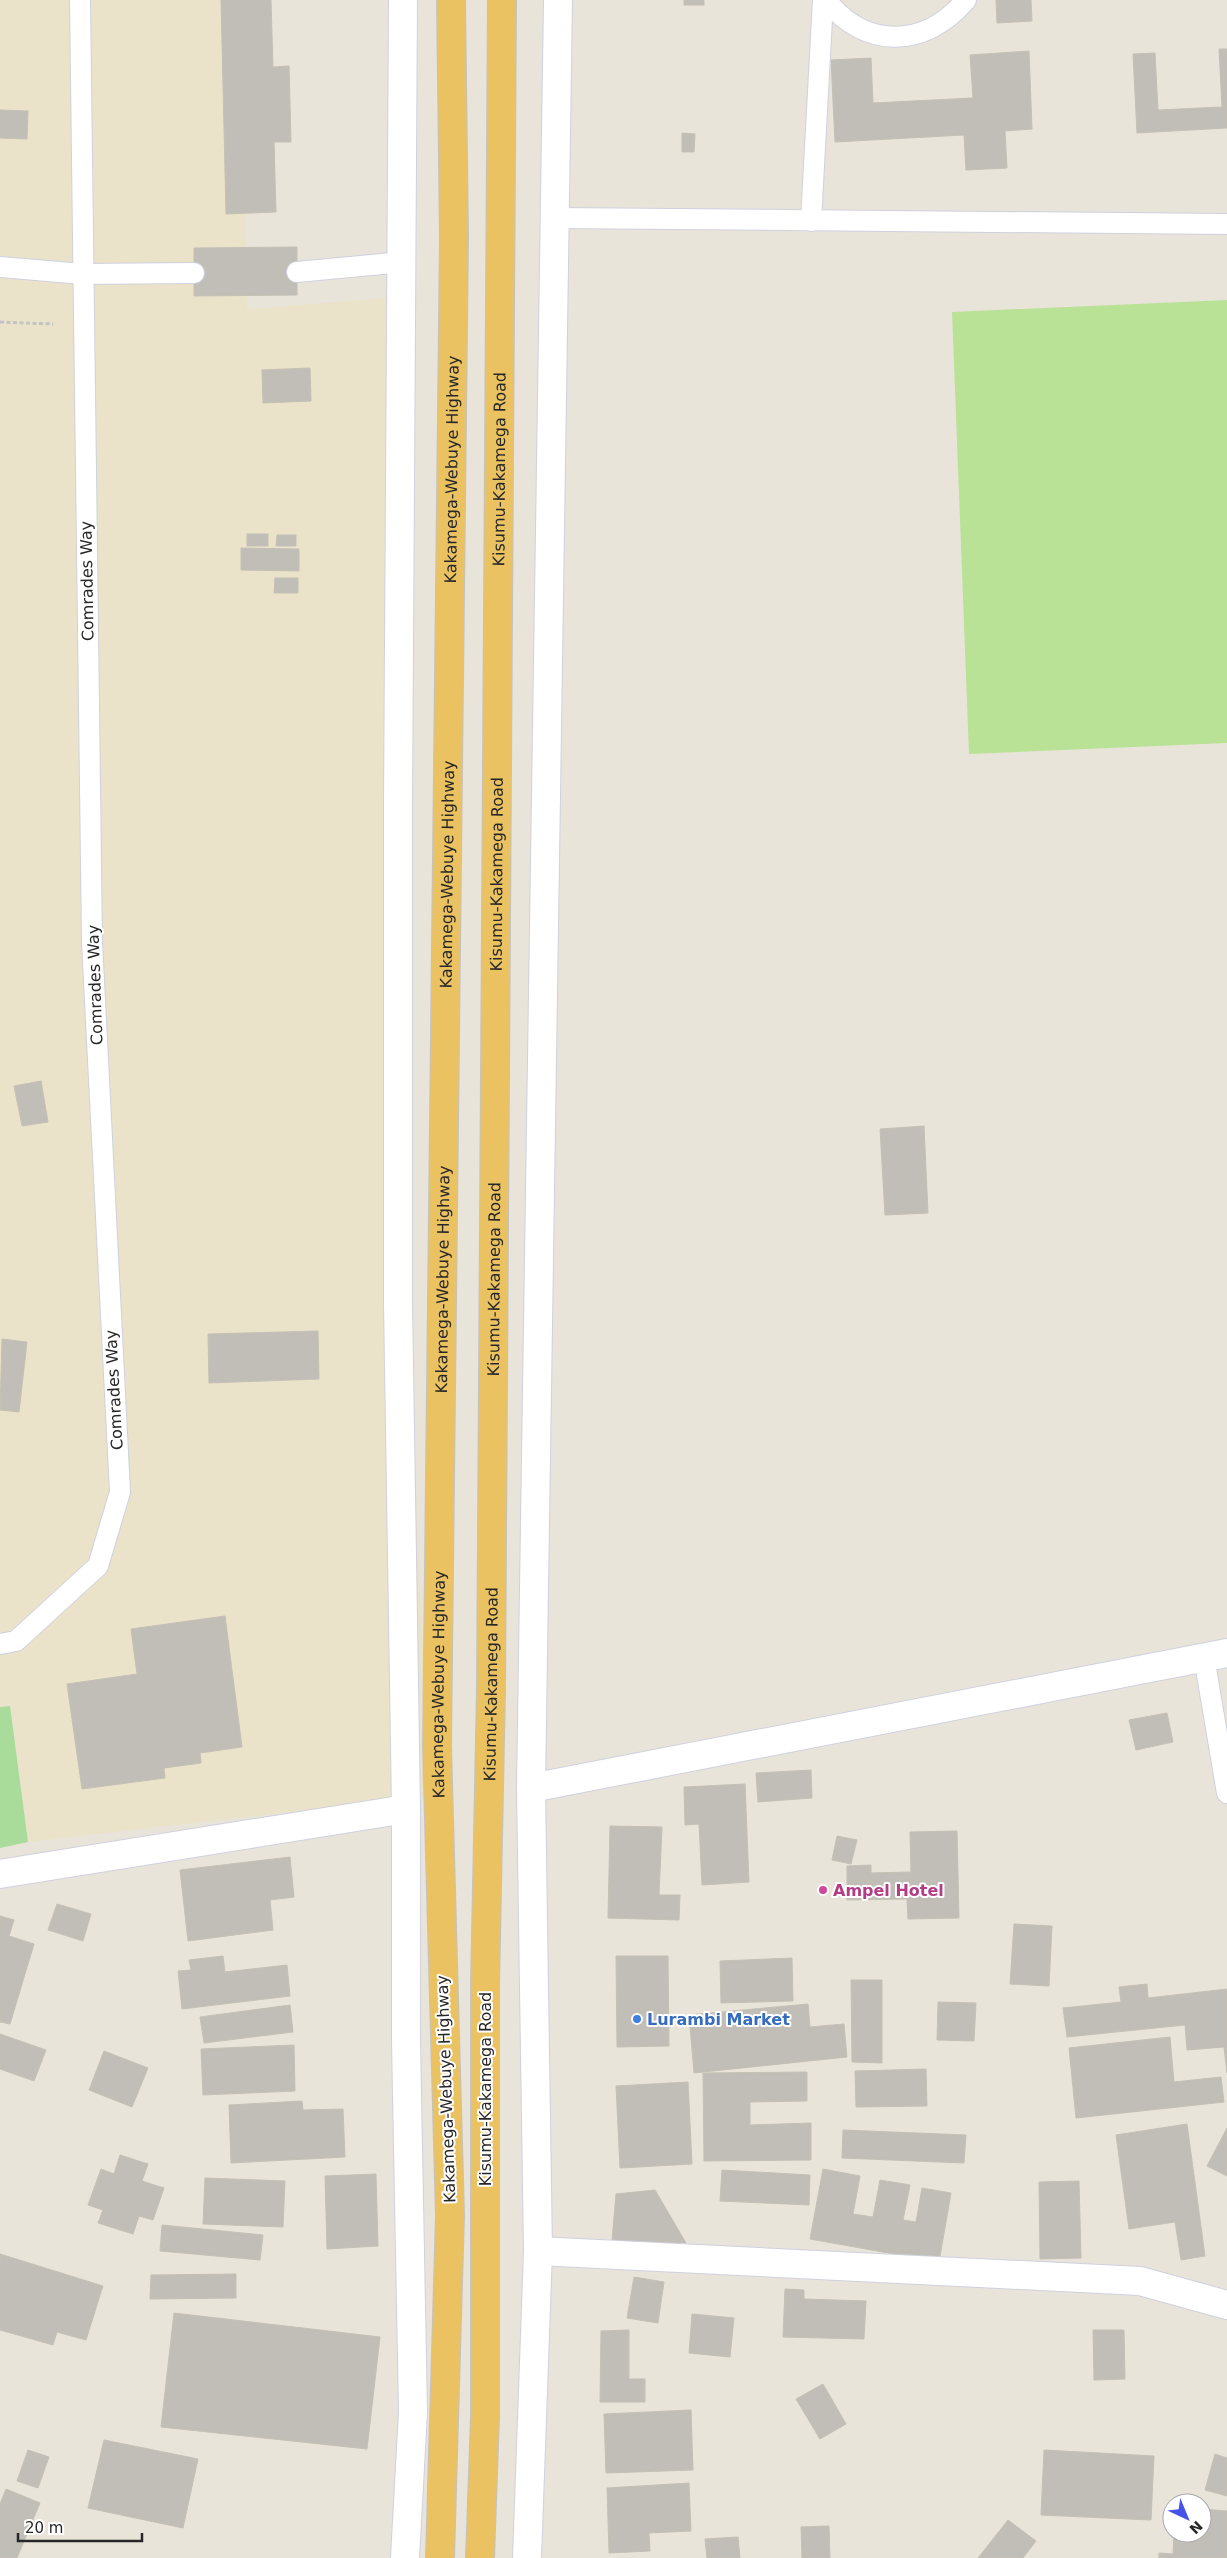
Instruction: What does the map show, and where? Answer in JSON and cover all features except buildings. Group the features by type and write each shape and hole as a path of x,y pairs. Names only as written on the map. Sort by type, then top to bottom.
{"highway":[{"name":"Kakamega-Webuye Highway","path":"440,2558 450,2215 437,1746 454,237 451,0"},
{"name":"Kisumu-Kakamega Road","path":"480,2558 484,2417 485,1985 491,1680 502,0"}],"street":[{"path":"403,0 403,262 398,806 398,1303 406,1809 406,2050 414,2412 405,2558"},
{"path":"527,2558 538,2251 531,1788 558,0"},
{"path":"531,1788 1215,1655"},
{"path":"0,1874 406,1809"},
{"path":"538,2251 1140,2281 1227,2305"}],"lane":[{"name":"Comrades Way","path":"0,1644 16,1641 98,1566 120,1492 92,942 80,0"},
{"path":"811,221 824,0"},
{"path":"824,0 836,13 853,26 873,34 894,37 915,35 936,27 953,15 966,0"},
{"path":"556,218 1227,224"},
{"path":"297,272 403,262"},
{"path":"0,267 83,274 194,273"},
{"path":"1215,1655 1227,1793"}],"path":[{"path":"0,322 84,325"}],"shaded area":[{"path":"0,0 243,0 247,309 398,297 391,945 430,1796 28,1842 10,1706 0,1707"}],"green space":[{"path":"1227,300 1227,743 969,754 952,312"},
{"path":"10,1706 28,1842 0,1848 0,1707"}],"place":[{"name":"Ampel Hotel","path":"823,1890"},
{"name":"Lurambi Market","path":"637,2019"}]}
